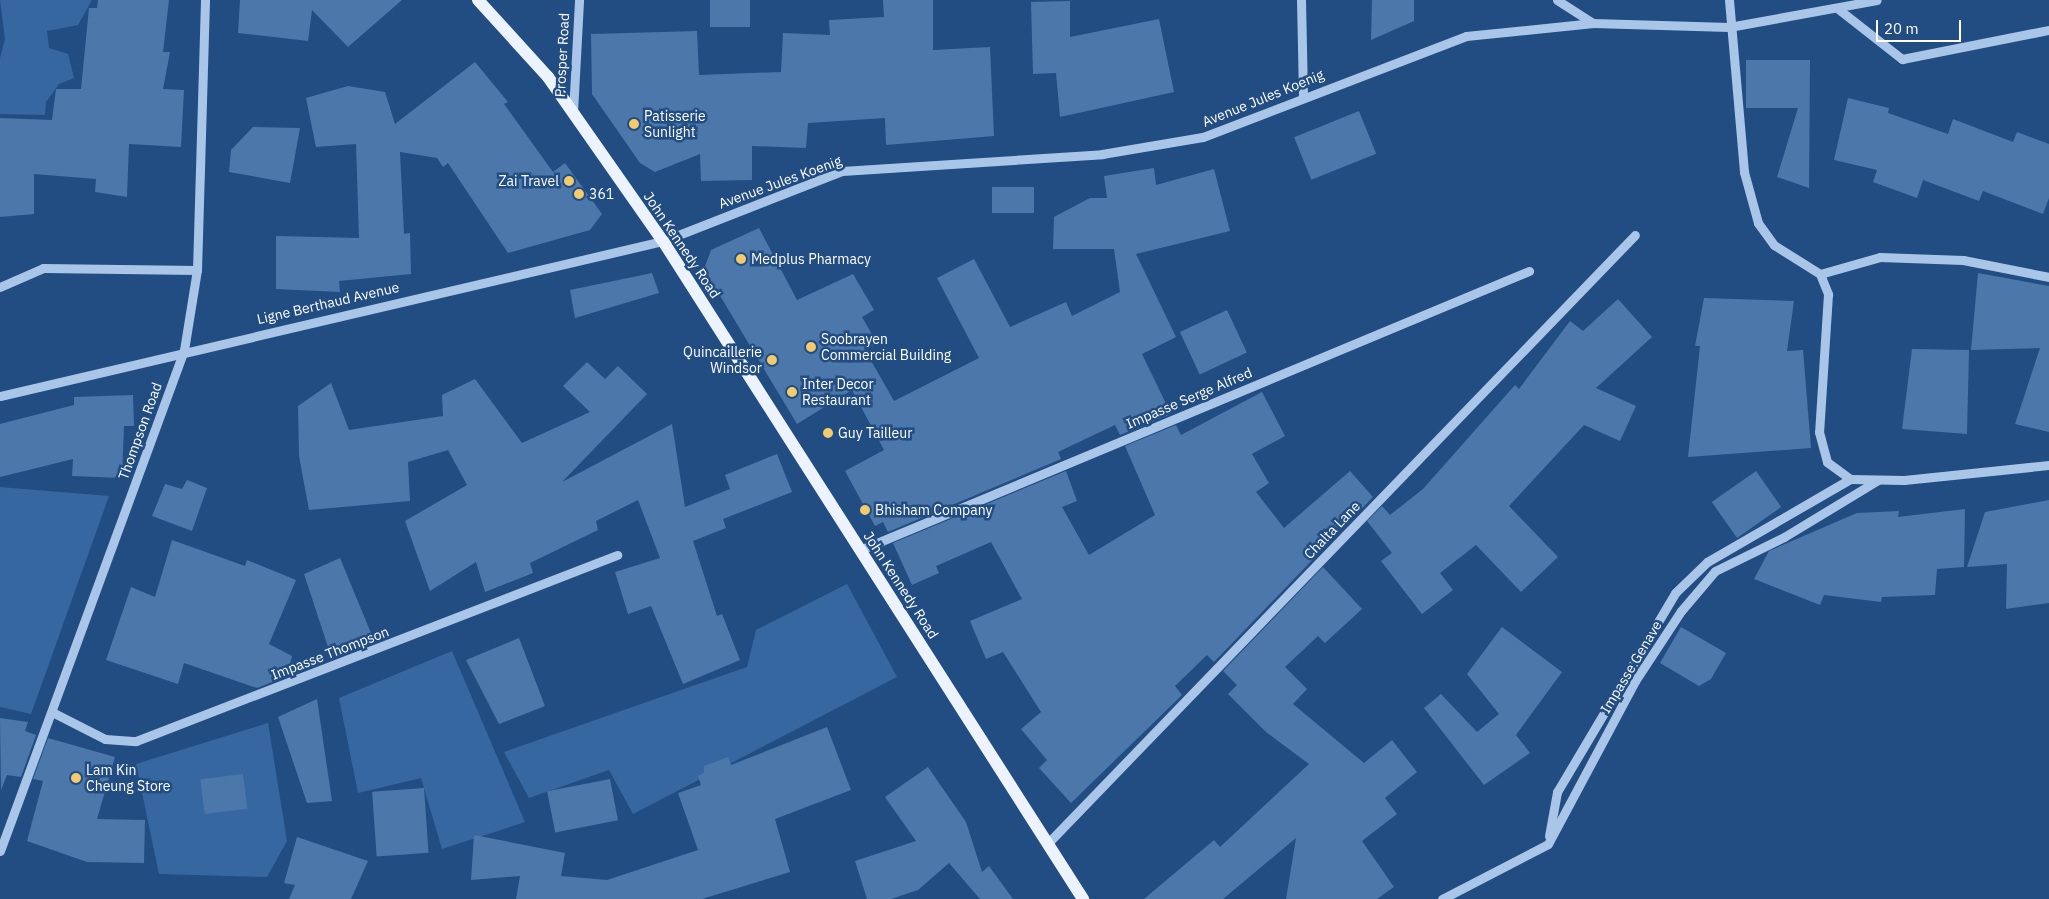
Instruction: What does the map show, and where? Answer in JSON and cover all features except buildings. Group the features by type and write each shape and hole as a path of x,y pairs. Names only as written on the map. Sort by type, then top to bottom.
{"main road":[{"name":"John Kennedy Road","path":"478,0 548,77 663,241 1083,899"}],"street":[{"name":"Thompson Road","path":"0,852 184,350 197,270 205,0"},
{"name":"Prosper Road","path":"573,112 579,0"},
{"path":"1301,0 1303,97"},
{"path":"1557,0 1593,23"},
{"path":"1729,0 1729,27 1744,172 1758,224 1774,245 1820,274 1828,294 1819,432 1827,462 1850,479"},
{"name":"Avenue Jules Koenig","path":"663,241 842,171 1102,154 1203,137 1466,36 1593,23 1729,27 1877,0"},
{"path":"1837,8 1902,59 2049,30"},
{"name":"Chalta Lane","path":"1048,843 1635,235"},
{"name":"Ligne Berthaud Avenue","path":"0,396 184,350 663,241"},
{"path":"1820,274 1880,257 1962,260 2049,277"},
{"path":"0,287 43,268 197,270"},
{"name":"Impasse Serge Alfred","path":"860,550 1529,271"},
{"path":"1442,899 1548,844 1557,792 1675,594 1707,562 1850,479 1879,480 2049,465"},
{"name":"Impasse Genave","path":"1548,844 1635,682 1681,611 1715,571 1784,537 1879,480"},
{"name":"Impasse Thompson","path":"52,712 104,739 136,741 617,555"}],"shaded area":[{"path":"0,0 92,0 78,25 47,31 49,48 68,54 74,78 59,84 46,102 45,115 0,114 0,58 5,39"},
{"path":"0,487 109,496 31,714 0,707"},
{"path":"847,584 897,677 633,814 609,770 529,798 504,752 747,667 756,630"},
{"path":"452,651 525,822 442,849 421,778 358,793 339,698"},
{"path":"268,723 287,841 267,877 159,874 136,764"}],"place":[{"name":"Patisserie Sunlight","path":"634,124"},
{"name":"Zai Travel","path":"569,181"},
{"name":"361","path":"579,194"},
{"name":"Medplus Pharmacy","path":"741,259"},
{"name":"Soobrayen Commercial Building","path":"811,347"},
{"name":"Quincaillerie Windsor","path":"772,360"},
{"name":"Inter Decor Restaurant","path":"792,392"},
{"name":"Guy Tailleur","path":"828,433"},
{"name":"Bhisham Company","path":"865,510"},
{"name":"Lam Kin Cheung Store","path":"76,778"}]}
